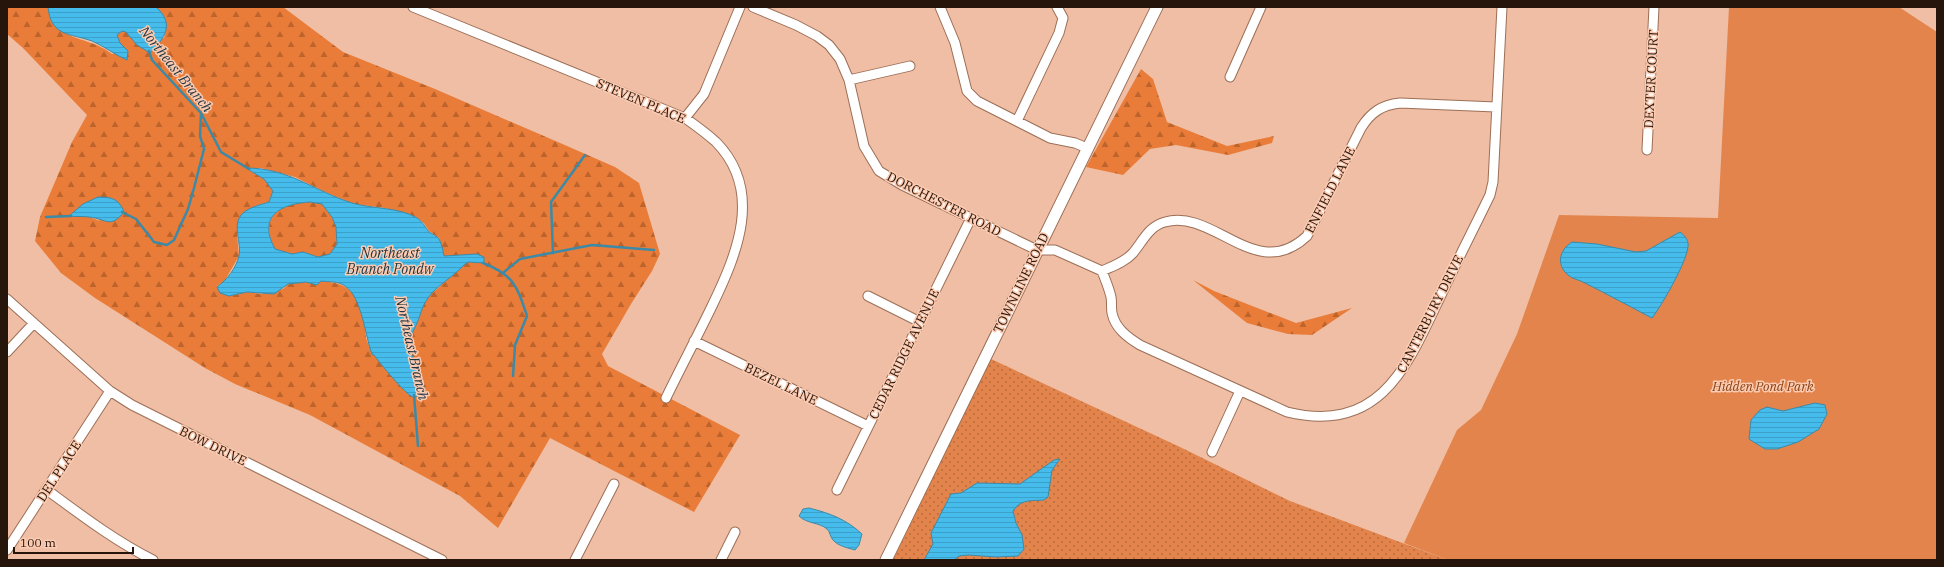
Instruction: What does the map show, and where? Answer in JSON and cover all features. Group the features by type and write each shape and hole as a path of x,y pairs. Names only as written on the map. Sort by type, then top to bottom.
{"street":[{"name":"STEVEN PLACE","path":"413,7 685,118 717,143 728,159 740,185 743,219 736,253 666,398"},
{"path":"685,118 704,94 740,7"},
{"name":"DORCHESTER ROAD","path":"753,7 817,36 830,45 840,59 849,80 864,146 879,171 902,185 1037,250"},
{"path":"940,7 955,43 961,74 967,91 977,101 1050,138 1074,143 1088,148"},
{"path":"1017,121 1059,33 1063,18 1057,7"},
{"path":"1143,35 1154,7"},
{"name":"TOWNLINE ROAD","path":"886,560 1157,7"},
{"path":"1230,77 1261,7"},
{"name":"CANTERBURY DRIVE","path":"1102,271 1112,299 1112,313 1114,319 1127,337 1163,356 1240,391 1288,412 1306,417 1323,417 1354,411 1381,395 1405,368 1490,195 1493,182 1502,7"},
{"name":"DEXTER COURT","path":"1647,150 1654,7"},
{"path":"849,80 910,66"},
{"name":"ENFIELD LANE","path":"1102,271 1121,262 1133,253 1152,228 1165,222 1179,220 1192,222 1264,252 1286,251 1297,245 1307,236 1361,128 1368,117 1377,110 1387,104 1400,103 1496,107"},
{"name":"CEDAR RIDGE AVENUE","path":"838,490 971,218"},
{"path":"1037,250 1056,250 1102,271"},
{"path":"868,296 920,322"},
{"name":"BOW DRIVE","path":"7,299 110,392 190,435 430,557 442,560"},
{"path":"7,352 34,323"},
{"name":"BEZEL LANE","path":"694,342 868,426"},
{"path":"1212,452 1240,391"},
{"name":"DEL PLACE","path":"7,550 110,392"},
{"path":"574,560 614,484"},
{"path":"47,490 108,534 133,550 153,560"},
{"path":"721,560 735,532"}],"green space":[{"path":"7,7 48,7 51,18 56,26 64,32 103,48 112,54 128,51 120,43 117,35 122,30 126,32 137,45 164,38 166,21 156,7 283,7 343,52 435,89 615,167 639,183 660,254 652,271 602,354 608,366 740,435 694,512 550,438 498,528 460,496 310,415 235,384 205,368 95,298 61,273 35,241 40,217 72,142 87,115 23,48 7,34","holes":["261,168 295,177 327,193 354,204 385,208 416,217 424,223 429,231 439,238 444,256 467,255 484,263 468,262 429,296 420,309 418,321 410,335 410,347 413,361 424,383 401,385 390,375 380,363 369,345 366,338 365,322 355,296 339,284 321,281 317,285 306,282 288,284 283,289 261,294 247,292 229,296 217,286 224,282 239,256 237,234 255,206 269,202 273,191 264,179 247,169","83,204 100,221 76,212"]},
{"name":"Hidden Pond Park","path":"1729,7 1899,7 1937,32 1937,560 1448,560 1404,543 1457,430 1481,410 1517,334 1559,215 1718,218"},
{"path":"1141,69 1153,79 1167,122 1227,146 1274,136 1272,143 1228,155 1176,145 1150,149 1123,175 1086,167"},
{"path":"310,202 322,204 332,217 336,227 337,244 330,254 319,257 303,252 292,254 275,249 270,238 269,228 271,220 275,214 281,209 289,206"},
{"path":"1193,280 1214,291 1296,323 1352,308 1312,335 1288,334 1247,323"},
{"path":"991,359 1180,447 1290,501 1448,560 893,560"}],"water":[{"path":"48,7 156,7 165,19 166,31 160,42 150,53 137,45 126,32 122,31 117,35 120,43 128,51 127,60 92,41 69,35 57,29 50,17"},
{"name":"Northeast Branch Pondw","path":"246,168 261,169 288,176 352,203 410,214 417,218 429,232 438,238 442,245 444,256 477,254 484,257 484,263 468,262 464,265 431,294 423,307 411,336 410,349 425,393 414,397 410,395 399,385 372,354 359,308 351,291 342,284 321,281 317,285 306,282 288,284 274,294 247,292 229,296 220,293 217,287 231,273 239,256 240,251 237,228 240,217 249,209 269,202 273,191 264,179","holes":["310,202 322,204 332,217 336,227 337,244 330,254 318,257 303,252 292,254 275,249 270,238 269,228 270,220 274,214 281,209 299,203"]},
{"path":"98,197 111,198 120,204 124,212 112,222 89,217 69,216 83,204"},
{"path":"1680,232 1688,242 1686,254 1673,284 1652,318 1583,282 1572,278 1564,271 1562,267 1562,253 1564,249 1572,242 1597,244 1636,252 1646,251"},
{"path":"1815,403 1825,405 1827,414 1819,429 1798,442 1777,449 1765,449 1749,439 1751,420 1760,410 1767,407 1783,411"},
{"path":"1060,459 1052,470 1048,497 1044,500 1019,504 1013,511 1016,523 1022,535 1024,549 1018,556 996,557 969,555 959,556 954,560 924,560 933,544 931,533 951,494 961,493 977,483 1020,484 1054,460"},
{"path":"809,508 837,517 850,524 862,534 859,545 855,550 835,542 829,531 824,527 802,519 799,516 803,509"}],"waterway":[{"name":"Northeast Branch","path":"149,51 152,60 201,113 221,152 249,169"},
{"path":"122,212 136,219 154,242 167,245 174,240 188,209 204,149 200,136 201,114"},
{"path":"553,253 551,202 585,155"},
{"path":"46,217 71,216"},
{"path":"504,272 520,259 592,245 654,250"},
{"path":"483,263 502,272 513,283 517,289 527,316 515,345 513,376"},
{"name":"Northeast Branch","path":"414,395 418,446"}]}
